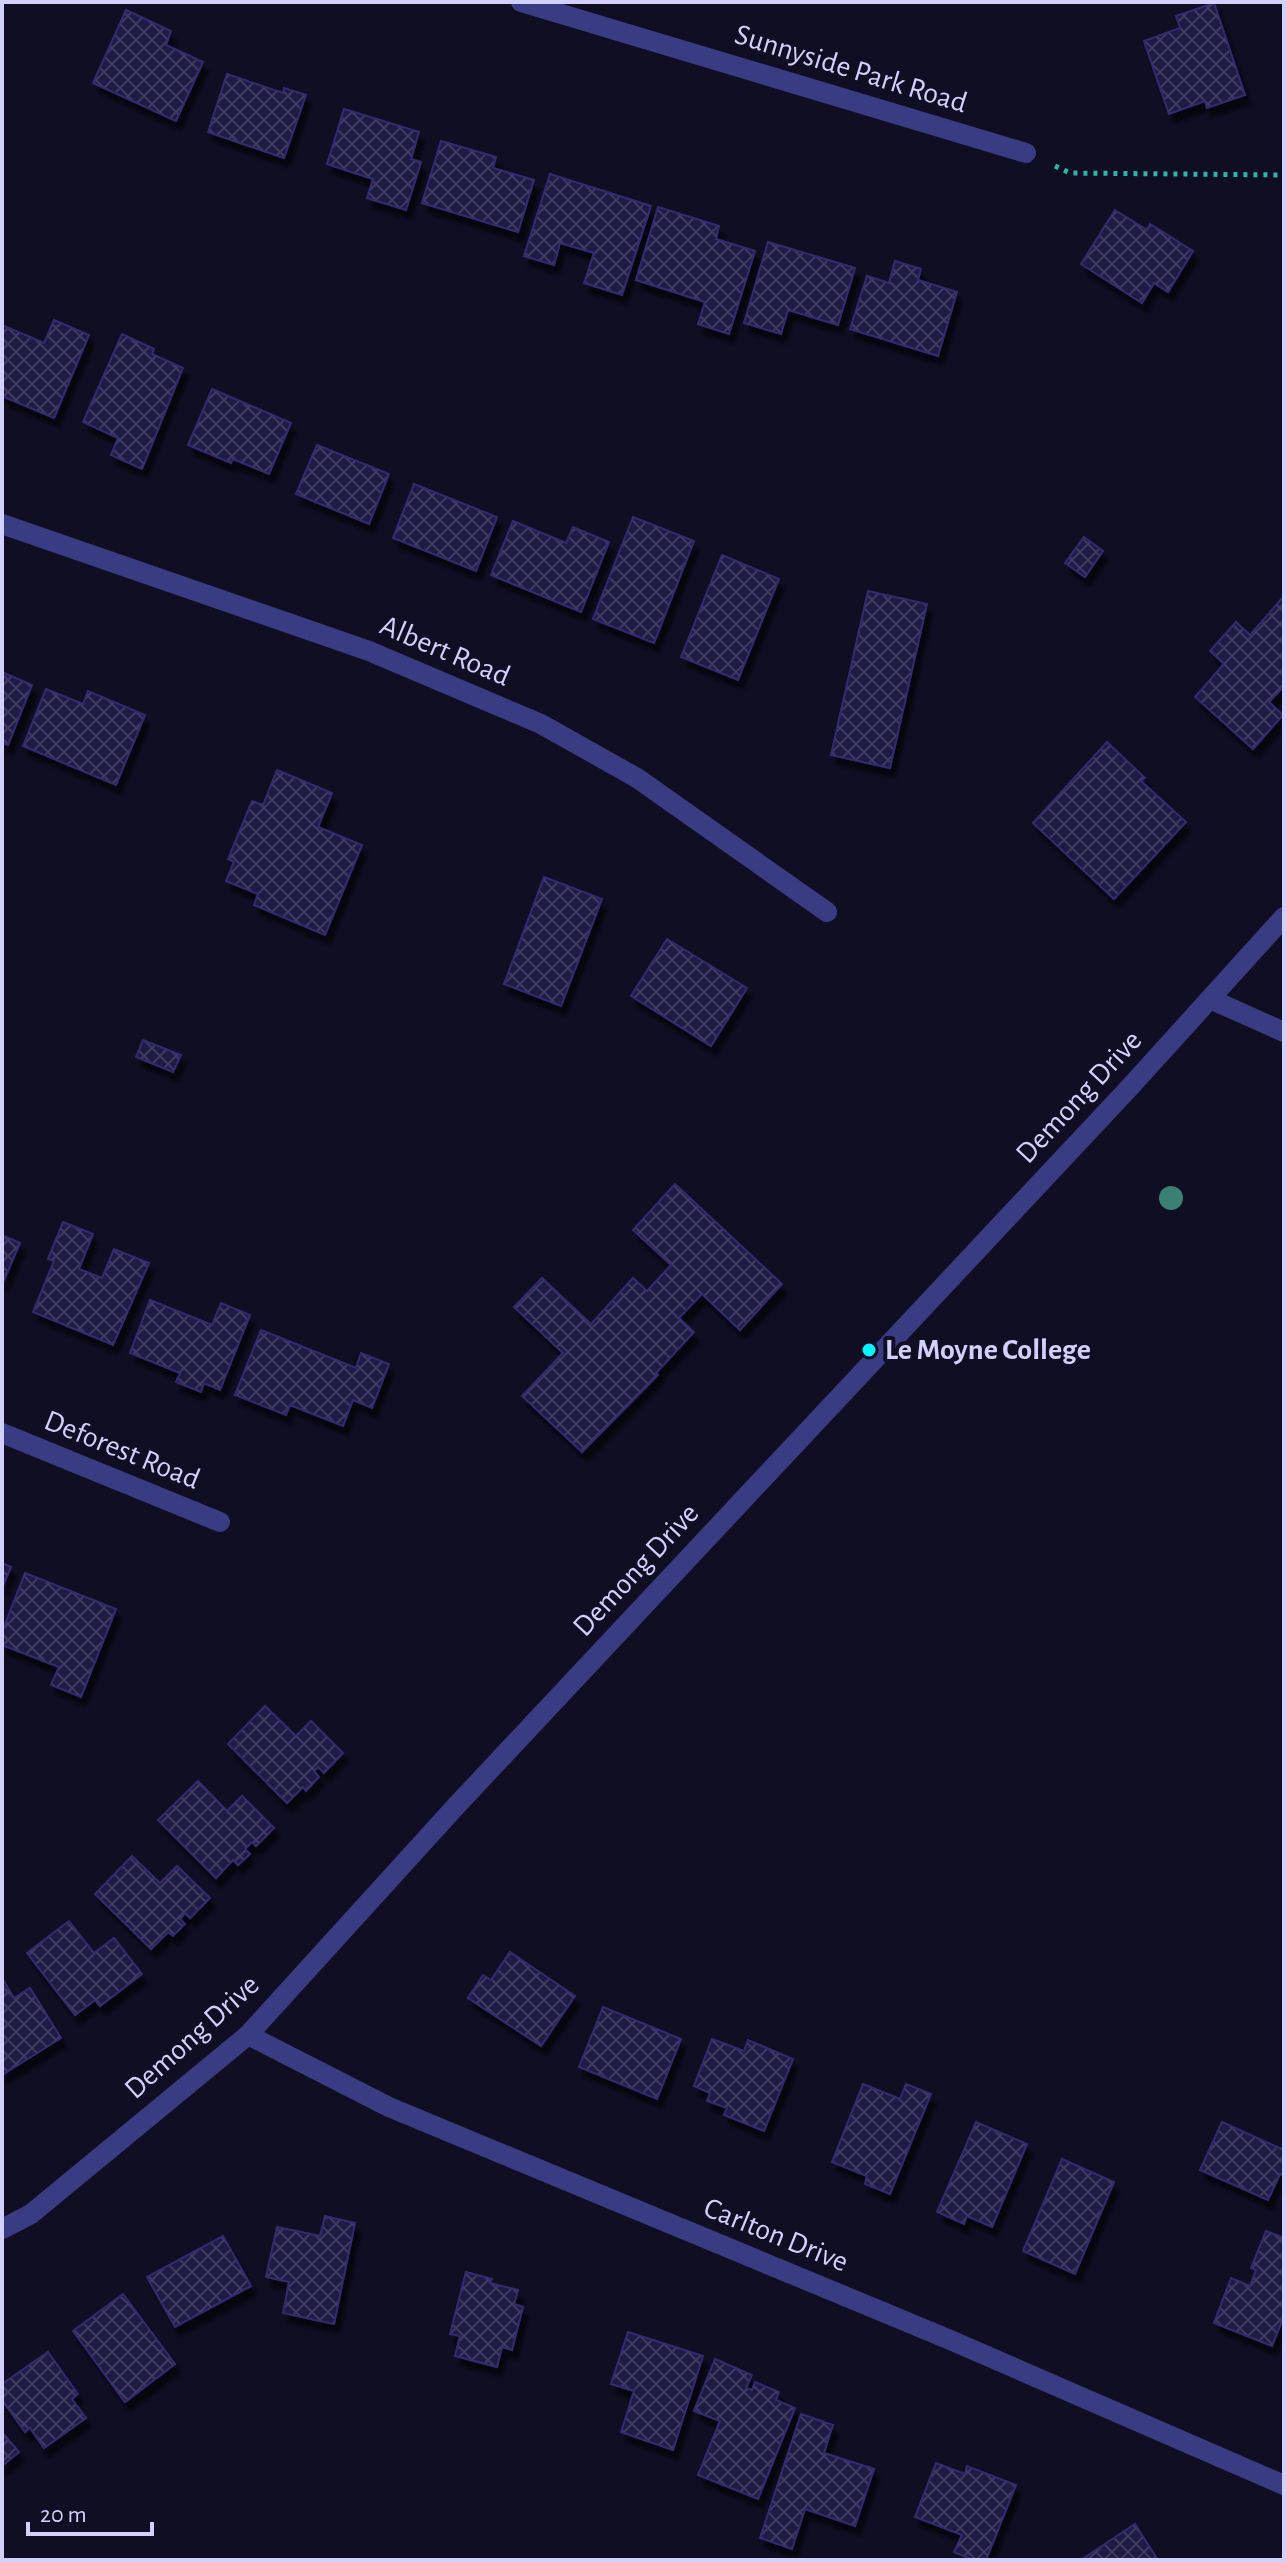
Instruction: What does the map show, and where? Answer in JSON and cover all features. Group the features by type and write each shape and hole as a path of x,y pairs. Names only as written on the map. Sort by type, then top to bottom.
{"street":[{"name":"Sunnyside Park Road","path":"521,2 1026,153"},
{"name":"Albert Road","path":"2,524 369,651 541,724 637,778 827,912"},
{"name":"Demong Drive","path":"2,2229 31,2214 248,2035 457,1805 1284,917"},
{"path":"1210,999 1284,1032"},
{"name":"Deforest Road","path":"2,1433 220,1522"},
{"name":"Carlton Drive","path":"248,2035 389,2107 948,2339 1284,2485"}],"path":[{"path":"1026,153 1070,173 1284,175"}],"building":[{"path":"1214,3 1245,95 1207,108 1205,101 1169,114 1144,41 1180,28 1176,16"},
{"path":"126,10 171,31 166,45 203,62 176,121 93,83"},
{"path":"227,74 283,93 284,88 306,95 284,158 208,132"},
{"path":"344,109 419,132 411,159 421,162 406,210 367,198 373,179 327,164"},
{"path":"441,141 496,157 493,168 534,180 518,232 422,203"},
{"path":"550,174 651,206 622,295 584,283 594,253 560,243 554,265 524,256"},
{"path":"658,207 719,226 716,239 755,251 729,334 698,324 705,302 636,280"},
{"path":"1115,210 1147,230 1150,224 1193,251 1168,292 1154,283 1142,303 1081,264"},
{"path":"768,242 855,268 838,325 788,310 781,334 744,323"},
{"path":"895,261 921,269 918,280 957,292 938,356 850,329 867,276 889,283"},
{"path":"54,320 89,335 54,418 2,396 2,325 44,343"},
{"path":"122,334 154,349 152,354 183,368 142,469 111,455 118,438 83,422"},
{"path":"212,389 291,423 269,474 233,459 231,463 188,445"},
{"path":"317,445 389,474 369,524 296,494"},
{"path":"414,484 497,517 476,571 393,538"},
{"path":"633,517 694,541 654,643 593,619"},
{"path":"513,521 566,543 573,527 609,542 581,612 491,575"},
{"path":"1084,537 1103,551 1085,577 1065,563"},
{"path":"722,555 779,579 738,680 681,657"},
{"path":"868,591 927,604 890,768 831,755"},
{"path":"1284,596 1284,686 1269,702 1283,715 1253,749 1195,697 1224,664 1210,651 1236,622 1250,635"},
{"path":"2,672 32,685 8,745 2,743"},
{"path":"46,689 83,704 88,691 145,715 116,785 23,746"},
{"path":"1107,742 1145,778 1141,781 1186,822 1114,899 1033,823"},
{"path":"277,770 332,793 318,827 362,845 325,935 254,905 258,894 226,881 234,862 228,859 252,801 263,805"},
{"path":"544,877 602,899 561,1006 504,984"},
{"path":"667,939 747,988 711,1046 631,996"},
{"path":"143,1040 181,1055 173,1072 136,1057"},
{"path":"675,1184 782,1284 740,1330 702,1294 679,1318 694,1332 656,1373 658,1375 582,1452 522,1396 563,1353 514,1307 542,1278 591,1324 633,1278 647,1291 671,1265 633,1230"},
{"path":"63,1222 93,1234 79,1269 102,1278 114,1249 149,1263 113,1345 33,1312 54,1261 48,1259"},
{"path":"2,1235 20,1243 2,1285"},
{"path":"150,1300 212,1325 221,1303 250,1315 220,1390 204,1383 201,1392 176,1382 180,1373 130,1353"},
{"path":"261,1330 356,1368 361,1353 389,1364 372,1408 353,1400 343,1426 290,1405 286,1415 235,1395"},
{"path":"2,1563 11,1567 2,1588"},
{"path":"25,1573 116,1609 81,1697 51,1685 59,1667 2,1645 2,1632"},
{"path":"265,1706 296,1736 311,1721 343,1753 324,1773 318,1767 314,1771 319,1777 306,1791 303,1787 287,1803 228,1744"},
{"path":"198,1781 227,1811 242,1796 274,1828 256,1846 252,1842 245,1849 250,1854 238,1865 233,1860 216,1878 158,1820"},
{"path":"132,1856 160,1883 177,1866 210,1898 190,1918 185,1913 180,1919 185,1924 173,1936 168,1932 151,1949 95,1894"},
{"path":"69,1921 94,1953 114,1938 142,1974 100,2006 95,2000 75,2015 27,1953"},
{"path":"510,1952 575,1996 541,2046 468,1998 483,1975 491,1980"},
{"path":"2,1978 14,1998 30,1988 61,2038 2,2075"},
{"path":"603,2007 681,2039 657,2099 579,2067"},
{"path":"712,2039 744,2051 748,2040 793,2059 764,2131 724,2115 727,2108 707,2101 710,2093 694,2086"},
{"path":"863,2084 900,2099 906,2084 931,2094 890,2194 865,2184 867,2176 832,2162"},
{"path":"976,2122 1027,2144 992,2227 967,2216 964,2224 937,2212"},
{"path":"1222,2122 1284,2150 1284,2176 1280,2174 1268,2200 1200,2170"},
{"path":"1062,2159 1114,2182 1075,2274 1023,2251"},
{"path":"325,2216 355,2223 334,2324 283,2313 289,2282 266,2277 277,2227 320,2236"},
{"path":"1266,2231 1284,2238 1284,2316 1272,2346 1214,2323 1231,2278 1250,2286 1256,2270 1251,2268"},
{"path":"223,2236 251,2286 175,2327 147,2277"},
{"path":"466,2272 492,2279 490,2283 518,2290 514,2304 523,2307 512,2350 502,2347 497,2367 455,2356 460,2336 450,2334"},
{"path":"123,2294 175,2364 125,2402 73,2331"},
{"path":"628,2332 703,2356 673,2450 621,2432 634,2391 611,2384"},
{"path":"48,2352 78,2394 72,2399 86,2418 44,2448 30,2428 25,2432 2,2400 2,2384"},
{"path":"715,2359 752,2375 746,2388 752,2390 755,2382 779,2392 776,2400 795,2408 758,2499 698,2475 720,2421 694,2411"},
{"path":"801,2414 833,2425 824,2453 874,2469 855,2526 805,2509 792,2549 760,2538"},
{"path":"2,2432 19,2452 2,2466"},
{"path":"936,2463 965,2474 967,2466 1016,2485 986,2560 973,2560 954,2552 962,2535 915,2517"},
{"path":"1135,2524 1158,2560 1081,2560"}],"place":[{"name":"Le Moyne College","path":"869,1350"}]}
